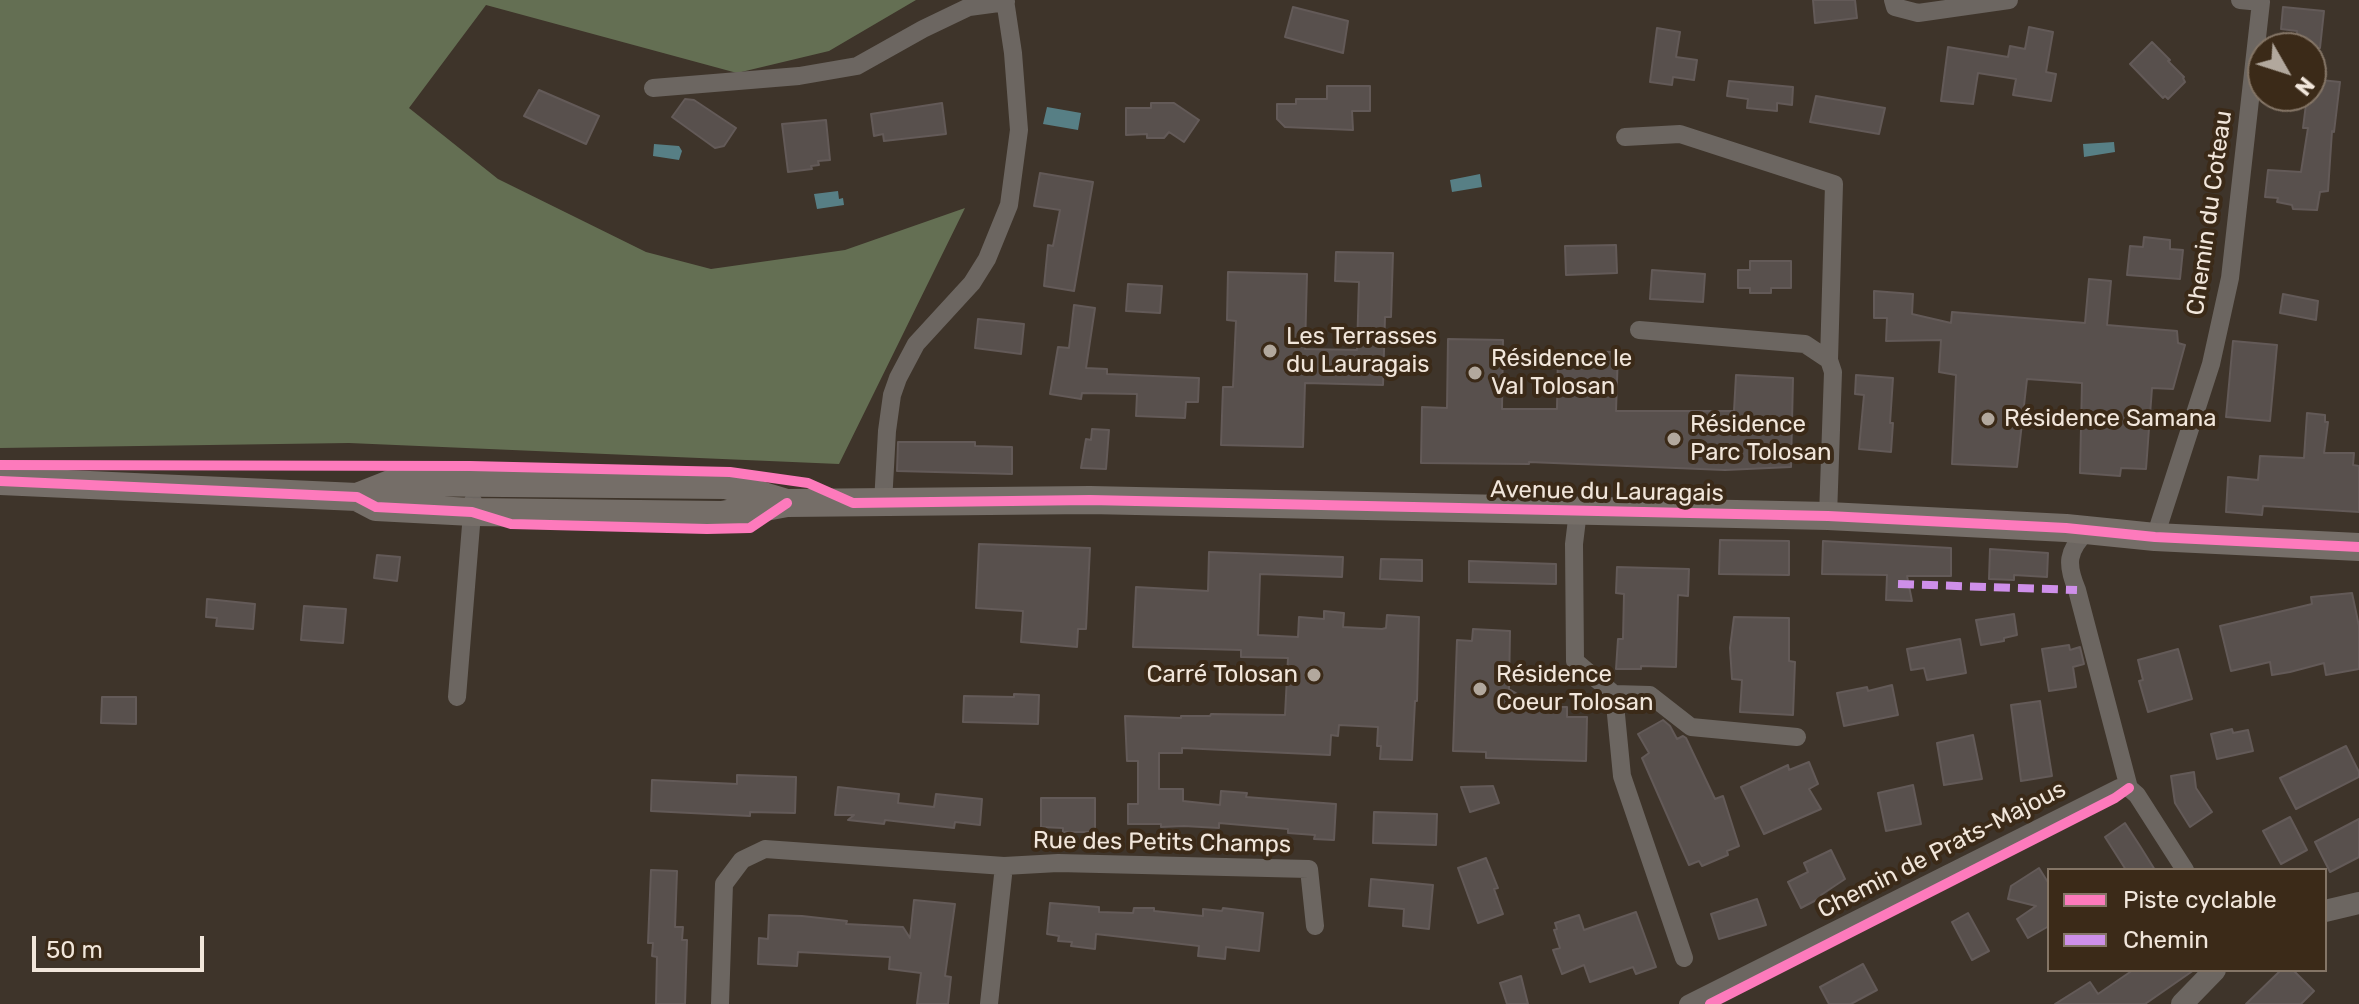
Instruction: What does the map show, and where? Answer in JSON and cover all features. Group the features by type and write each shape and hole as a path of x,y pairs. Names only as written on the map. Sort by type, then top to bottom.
{"main road":[{"name":"Avenue du Lauragais","path":"0,481 357,497 395,482 726,485 787,503"},
{"name":"Avenue du Lauragais","path":"357,497 376,507 472,512 722,515 787,503 1090,500 1828,516 2359,547"}],"street":[{"path":"1893,0 1895,7 1918,13 2009,0"},
{"name":"Chemin du Coteau","path":"2155,537 2211,364 2230,278 2261,2 2240,0"},
{"path":"653,88 799,76 857,66 969,7 1006,1 1019,130 1009,205 987,259 972,283 916,344 898,378 892,395 887,431 883,503"},
{"path":"1625,137 1680,134 1834,184 1828,516"},
{"path":"1639,330 1805,344 1829,360"},
{"path":"457,697 474,482"},
{"path":"1578,511 1574,544 1575,661 1614,694 1650,695 1691,727 1797,737"},
{"path":"2087,531 2075,543 2071,553 2071,575 2129,788 2137,795 2184,868"},
{"path":"1614,694 1622,776 1684,958"},
{"name":"Chemin de Prats-Majous","path":"1688,1004 2119,788 2129,788"},
{"name":"Rue des Petits Champs","path":"720,1004 724,884 742,860 765,849 1004,866 1058,863 1309,869 1315,926"},
{"name":"Rue des Petits Champs","path":"989,1004 1004,866"},
{"path":"2327,911 2359,903"},
{"path":"2182,1004 2213,972"}],"green space":[{"path":"0,0 916,0 829,51 737,73 486,5 409,108 498,179 646,252 711,269 845,250 965,208 839,464 349,443 0,448"}],"water":[{"path":"1047,107 1081,113 1078,130 1043,124"},
{"path":"2114,142 2115,152 2084,157 2083,144"},
{"path":"654,144 679,146 682,151 679,160 653,156"},
{"path":"1480,174 1482,187 1452,192 1450,180"},
{"path":"838,191 844,205 817,209 814,194"}],"building":[{"path":"1813,0 1855,0 1857,18 1815,23"},
{"path":"1293,7 1348,21 1343,53 1285,37"},
{"path":"2283,7 2324,11 2322,32 2281,29"},
{"path":"2029,27 2053,32 2046,72 2056,74 2051,101 2013,95 2016,79 1978,73 1973,104 1941,101 1948,47 2008,57 2010,46 2025,49"},
{"path":"1657,28 1680,32 1676,57 1697,60 1694,80 1673,77 1672,85 1650,82"},
{"path":"2152,42 2184,77 2185,82 2168,99 2163,98 2130,64"},
{"path":"1729,81 1793,87 1792,105 1777,103 1777,111 1747,108 1748,99 1727,96"},
{"path":"2327,81 2340,82 2332,131 2328,191 2320,192 2317,210 2293,209 2292,205 2277,202 2278,198 2265,197 2268,170 2301,172 2308,128 2303,128 2305,112 2327,112"},
{"path":"1327,86 1370,86 1370,111 1352,111 1353,130 1285,127 1277,119 1277,104 1296,104 1296,99 1327,99"},
{"path":"539,90 599,116 586,144 524,116"},
{"path":"1816,96 1885,108 1879,134 1810,122"},
{"path":"685,99 694,100 736,128 724,146 715,148 672,117"},
{"path":"942,103 946,134 884,141 883,134 874,136 871,114"},
{"path":"1151,103 1174,103 1199,120 1184,142 1169,132 1164,138 1147,138 1147,134 1126,135 1126,108 1151,108"},
{"path":"826,120 830,160 818,161 819,165 811,166 812,169 788,172 782,124"},
{"path":"1040,173 1093,182 1074,291 1044,286 1048,245 1053,246 1060,210 1034,206"},
{"path":"2144,237 2170,240 2170,249 2183,250 2180,279 2127,275 2130,246 2143,247"},
{"path":"1616,245 1617,273 1566,275 1565,246"},
{"name":"Les Terrasses du Lauragais","path":"1336,252 1393,253 1391,317 1385,317 1383,385 1305,383 1303,447 1221,445 1223,387 1233,387 1236,321 1227,320 1228,272 1307,274 1305,349 1357,350 1359,282 1335,281"},
{"path":"1750,261 1791,261 1791,288 1771,288 1771,293 1750,293 1750,288 1738,288 1738,270 1750,270"},
{"path":"1652,270 1705,274 1703,302 1650,299"},
{"name":"Résidence Samana","path":"2089,279 2111,281 2107,325 2177,331 2178,343 2185,345 2173,389 2152,388 2146,469 2121,468 2120,476 2080,473 2082,383 2027,379 2017,467 1952,464 1956,375 1939,372 1941,340 1886,341 1887,318 1874,318 1874,291 1913,294 1912,314 1951,323 1952,312 2085,323"},
{"path":"1128,284 1162,286 1160,313 1126,311"},
{"path":"2283,294 2318,301 2316,320 2280,313"},
{"path":"1074,305 1095,308 1086,368 1107,369 1107,374 1199,378 1198,402 1186,402 1185,418 1136,416 1137,394 1082,393 1081,399 1050,394 1058,347 1069,348"},
{"path":"978,319 1024,324 1021,354 975,348"},
{"path":"1448,339 1503,340 1502,409 1557,409 1558,351 1618,352 1616,411 1734,411 1736,375 1793,378 1791,467 1725,470 1529,462 1421,463 1422,407 1447,408"},
{"path":"2233,341 2277,345 2270,421 2226,417"},
{"path":"1856,375 1893,378 1891,452 1859,449 1864,395 1855,394"},
{"path":"2307,413 2325,415 2325,422 2328,422 2324,453 2354,453 2353,465 2359,466 2359,512 2263,506 2262,515 2226,512 2228,477 2258,480 2260,456 2304,458"},
{"path":"1092,429 1109,430 1106,469 1081,468 1086,439 1091,440"},
{"path":"898,442 975,442 975,446 1012,447 1012,474 897,471"},
{"path":"1720,540 1789,541 1789,575 1719,574"},
{"path":"1823,541 1951,548 1951,576 1907,576 1912,601 1886,600 1887,575 1822,574"},
{"path":"979,544 1090,548 1086,629 1078,629 1077,647 1021,642 1023,611 976,608"},
{"path":"1990,549 2048,553 2047,577 2014,575 2014,580 1989,579"},
{"path":"1209,552 1343,557 1342,577 1260,574 1258,635 1298,637 1299,617 1324,619 1324,611 1344,613 1343,627 1382,629 1386,628 1387,615 1419,617 1412,760 1380,759 1378,727 1339,725 1338,736 1331,735 1330,755 1182,748 1182,753 1159,753 1159,789 1183,789 1183,801 1220,805 1221,791 1247,793 1246,797 1336,804 1334,840 1288,833 1288,829 1219,823 1219,828 1128,824 1128,804 1138,804 1138,761 1127,761 1125,716 1285,715 1288,658 1241,657 1241,650 1133,647 1136,587 1208,591"},
{"path":"377,555 400,557 397,581 374,578"},
{"path":"1381,559 1422,560 1422,581 1380,579"},
{"path":"1469,561 1556,564 1556,584 1469,582"},
{"path":"1617,567 1689,569 1688,596 1678,595 1676,667 1616,669 1618,639 1623,639 1624,594 1616,593"},
{"path":"2352,593 2359,626 2359,669 2326,675 2324,663 2272,675 2270,662 2231,671 2220,626 2312,604 2311,597"},
{"path":"207,599 255,604 253,629 216,626 217,618 206,617"},
{"path":"304,606 346,609 343,643 301,640"},
{"path":"2014,614 2017,635 1981,645 1976,620"},
{"path":"1734,617 1789,618 1789,661 1795,662 1793,715 1740,712 1742,680 1732,679 1730,648"},
{"name":"Résidence Coeur Tolosan","path":"1473,629 1510,631 1509,689 1524,698 1555,699 1555,707 1567,707 1567,717 1587,717 1586,761 1486,758 1486,752 1453,751 1457,640 1472,641"},
{"path":"1960,639 1966,673 1927,680 1924,668 1911,670 1907,649"},
{"path":"2069,645 2070,650 2080,647 2084,664 2073,667 2076,687 2049,691 2042,649"},
{"path":"2178,649 2192,699 2148,712 2139,681 2143,680 2138,660"},
{"path":"1892,685 1898,715 1844,726 1837,693 1867,687 1868,691"},
{"path":"1014,694 1039,695 1038,724 963,722 964,696 1014,697"},
{"path":"102,697 136,697 136,724 101,723"},
{"path":"2040,701 2052,776 2021,781 2011,705"},
{"path":"1663,720 1677,739 1686,738 1715,799 1723,796 1739,846 1727,851 1728,855 1702,866 1699,861 1689,865 1642,758 1649,753 1638,734"},
{"path":"2232,729 2233,733 2248,730 2253,751 2217,759 2211,734"},
{"path":"1973,735 1982,779 1944,785 1937,743"},
{"path":"2346,746 2359,777 2296,809 2280,778"},
{"path":"1809,762 1818,784 1809,789 1821,809 1764,834 1741,787 1788,765 1789,770"},
{"path":"2194,772 2196,788 2212,812 2190,827 2175,803 2171,776"},
{"path":"737,775 796,777 795,813 750,812 750,816 651,811 652,780 737,784"},
{"path":"1913,785 1921,824 1886,831 1878,793"},
{"path":"1493,786 1499,803 1470,812 1461,787"},
{"path":"838,787 899,794 898,803 934,807 936,794 982,799 980,825 955,822 954,828 885,820 884,824 848,820 854,815 835,815"},
{"path":"1041,798 1095,798 1095,832 1063,832 1063,828 1041,827"},
{"path":"1374,812 1437,814 1436,845 1373,843"},
{"path":"2290,817 2307,850 2281,864 2263,831"},
{"path":"2359,819 2359,857 2330,872 2315,842"},
{"path":"2125,823 2154,868 2125,868 2105,837"},
{"path":"1831,850 1845,879 1801,908 1788,882 1808,872 1804,863"},
{"path":"1486,858 1498,888 1494,889 1503,914 1478,923 1458,868"},
{"path":"2039,868 2047,881 2047,927 2028,938 2017,919 2036,906 2008,899 2011,886"},
{"path":"651,870 677,871 675,927 683,927 682,940 687,940 685,1004 656,1004 657,957 652,956 653,943 648,943"},
{"path":"1371,879 1433,885 1429,929 1403,926 1404,909 1369,906"},
{"path":"1757,899 1766,925 1719,939 1711,914"},
{"path":"914,900 955,904 945,976 951,977 948,1004 917,1004 921,973 889,969 890,957 798,952 797,966 758,964 759,938 768,939 769,915 903,927 910,938"},
{"path":"1050,903 1099,907 1099,912 1133,913 1134,908 1154,908 1154,911 1203,916 1203,909 1222,911 1223,908 1263,913 1259,951 1226,947 1225,959 1198,956 1199,946 1096,934 1095,949 1071,946 1072,942 1058,941 1059,936 1047,934"},
{"path":"1636,912 1656,967 1636,974 1633,967 1590,982 1584,965 1562,974 1553,950 1560,948 1555,923 1579,915 1584,930"},
{"path":"1968,913 1989,951 1972,960 1952,922"},
{"path":"1863,964 1877,990 1851,1004 1829,1004 1820,987"},
{"path":"2130,972 2191,972 2145,1004 2055,1004 2090,982 2098,994"},
{"path":"2279,972 2295,972 2314,991 2301,1004 2246,1004"},
{"path":"1521,976 1528,1004 1507,1004 1500,983"}],"marked path":[{"path":"1898,584 2077,590"}],"cycle path":[{"path":"0,465 470,466 730,472 808,483 853,503 1090,500 1828,516 2359,547"},
{"path":"0,481 357,497 376,507 472,512 511,524 750,528 787,503"},
{"path":"1710,1004 2115,798 2129,788"}],"place":[{"name":"Les Terrasses du Lauragais","path":"1270,351"},
{"name":"Résidence le Val Tolosan","path":"1475,373"},
{"name":"Résidence Samana","path":"1988,419"},
{"name":"Résidence Parc Tolosan","path":"1674,439"},
{"name":"Carré Tolosan","path":"1314,675"},
{"name":"Résidence Coeur Tolosan","path":"1480,689"}]}
